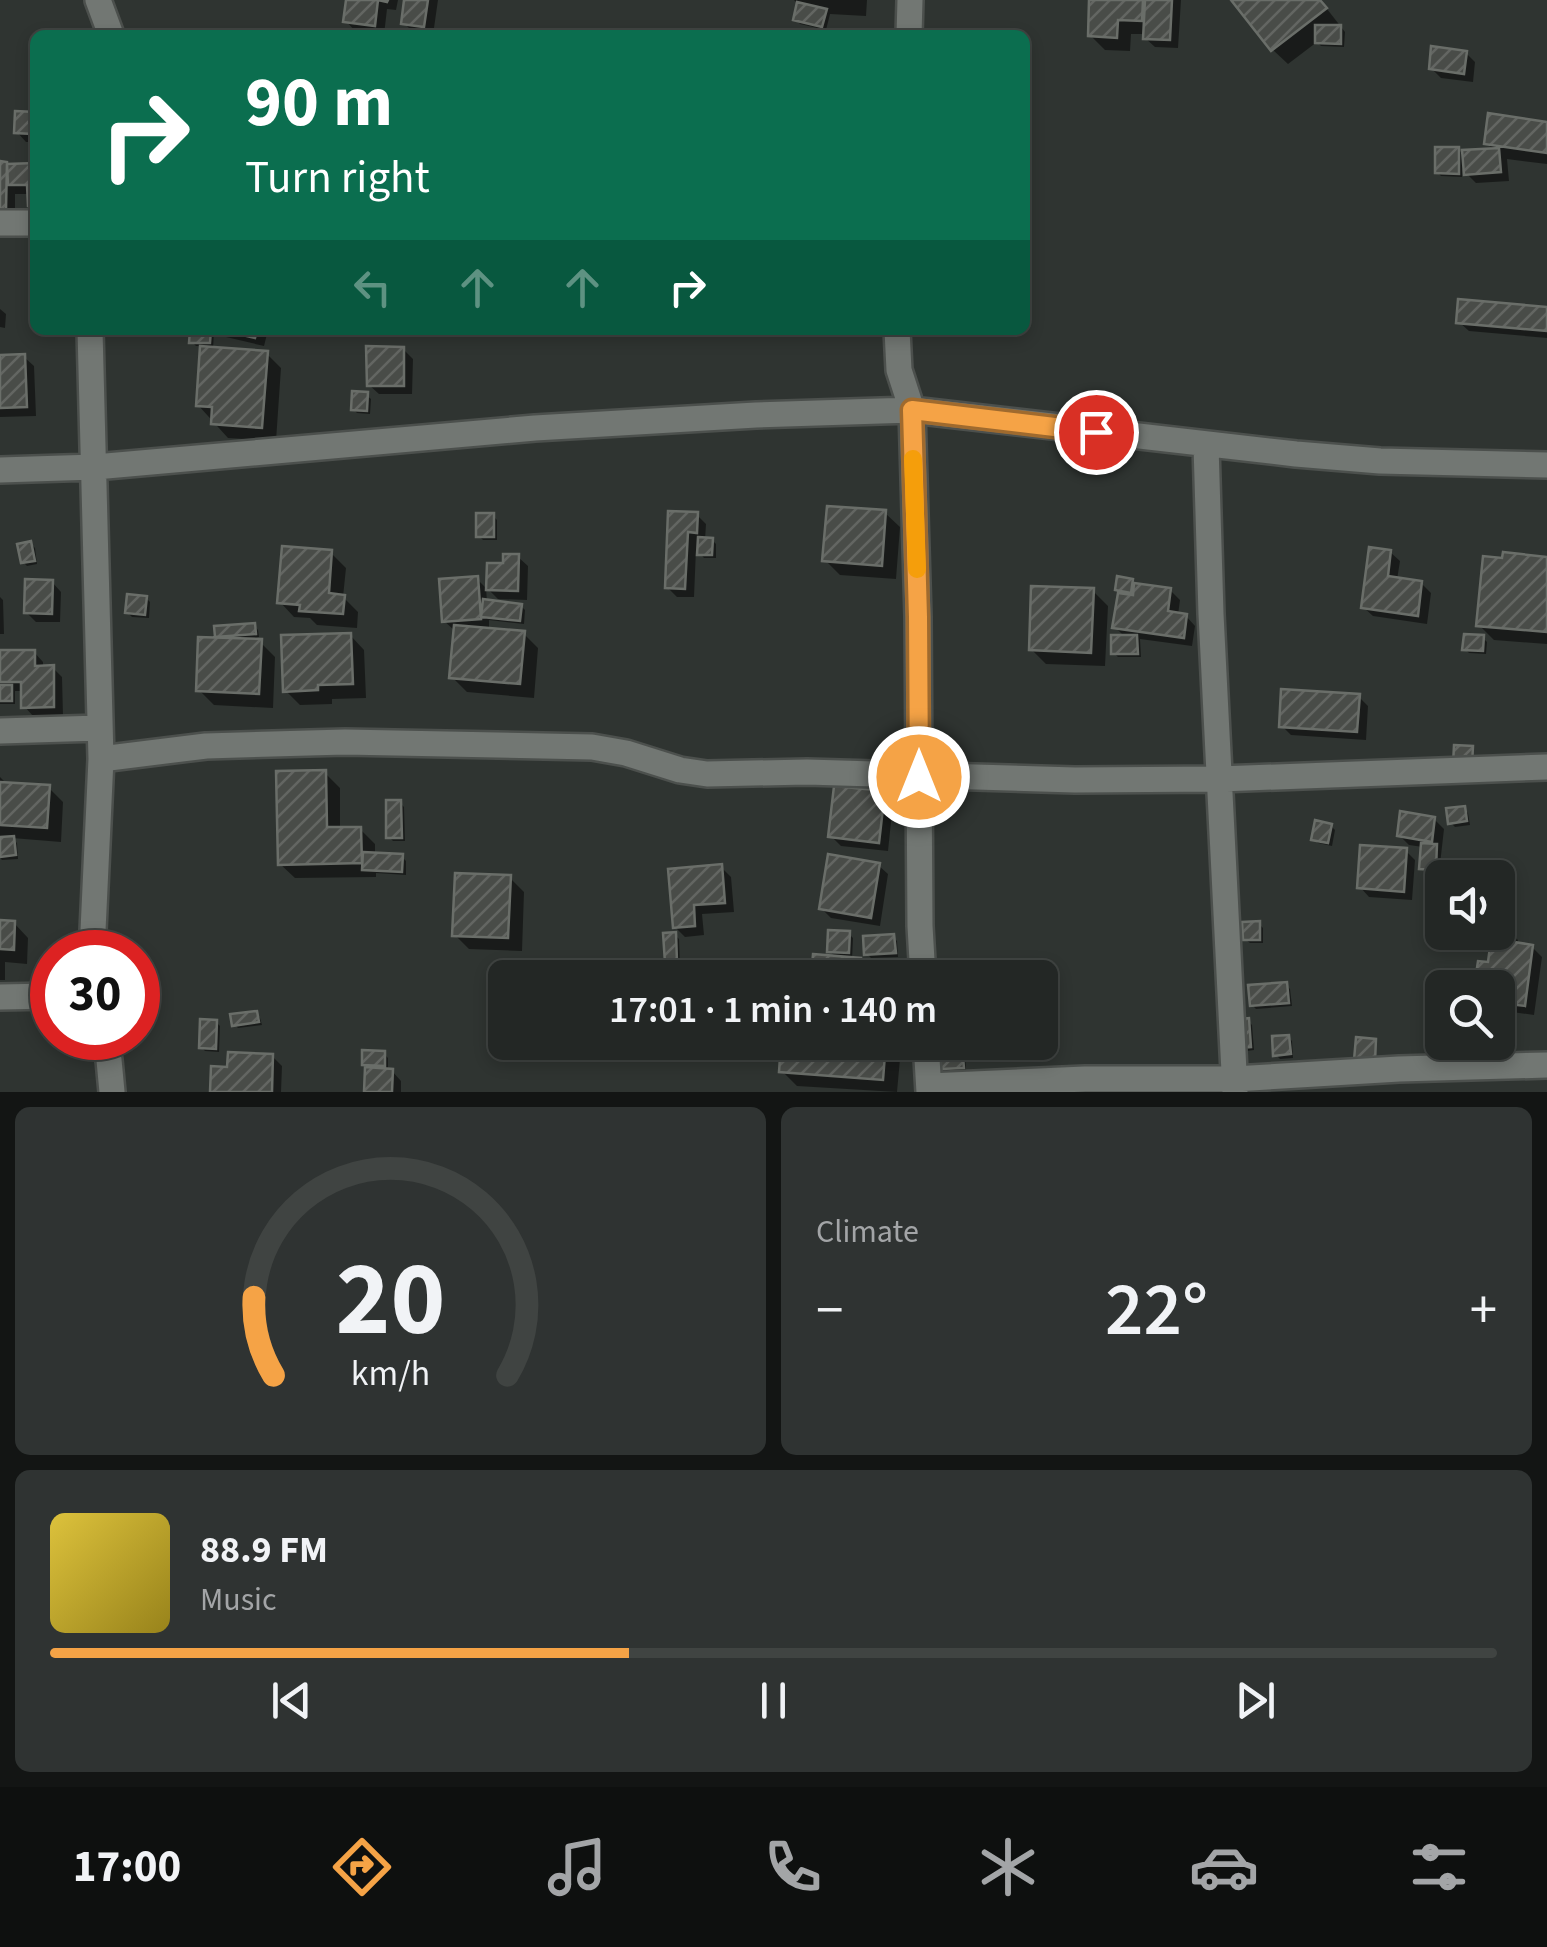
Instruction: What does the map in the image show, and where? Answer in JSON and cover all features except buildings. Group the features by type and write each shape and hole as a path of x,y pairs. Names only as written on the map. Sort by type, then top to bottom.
{"street":[{"path":"98,0 109,30"},
{"path":"909,30 910,0"},
{"path":"0,223 30,222"},
{"path":"90,335 101,758 93,930"},
{"path":"896,335 899,370 912,410 923,960"},
{"path":"0,470 95,467 535,428 912,410 1380,461 1547,465"},
{"path":"1206,445 1235,1086"},
{"path":"0,732 100,728"},
{"path":"101,758 206,746 345,742 592,747 707,774 1220,779 1547,768"},
{"path":"0,997 30,996"},
{"path":"109,1060 112,1092"},
{"path":"927,1060 929,1089 1085,1079 1235,1086 1399,1069 1547,1065"}],"slow traffic":[{"path":"913,459 917,569"}],"route":[{"path":"919,777 912,410 1096,432"}]}
